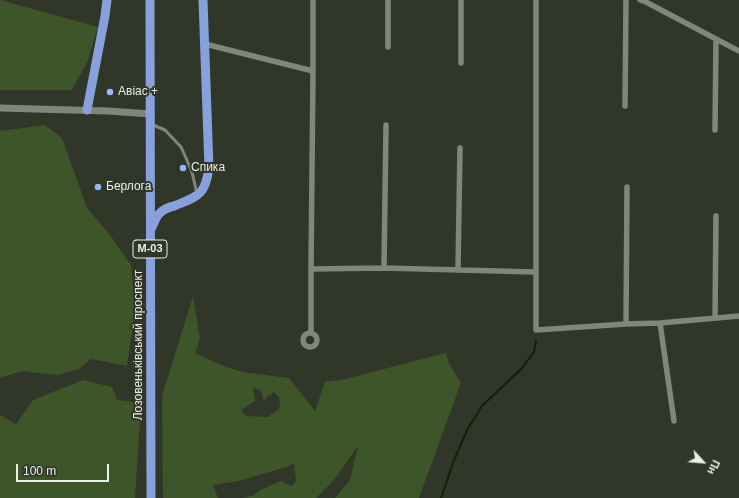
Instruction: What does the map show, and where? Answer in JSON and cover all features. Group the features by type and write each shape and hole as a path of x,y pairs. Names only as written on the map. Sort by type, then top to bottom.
{"highway":[{"path":"87,110 107,0"},
{"name":"Лозовеньківський проспект","path":"150,0 151,498"},
{"path":"150,230 159,213 197,196 204,189 206,183 209,168 203,0"}],"street":[{"path":"311,332 313,0"},
{"path":"388,0 388,47"},
{"path":"460,63 461,0"},
{"path":"536,0 536,330 660,323 739,316"},
{"path":"625,106 626,0"},
{"path":"640,0 739,51"},
{"path":"715,130 716,39"},
{"path":"205,44 313,71"},
{"path":"0,108 87,110 151,114"},
{"path":"384,268 386,125"},
{"path":"458,269 460,148"},
{"path":"626,324 627,187"},
{"path":"715,318 716,216"},
{"path":"311,269 384,268 536,272"},
{"path":"660,323 674,421"}],"lane":[{"path":"151,124 165,130 180,147 192,172 197,196"}],"green space":[{"path":"0,0 98,27 88,60 72,90 0,90"},
{"path":"45,125 62,138 87,208 110,235 131,265 135,311 127,366 91,359 79,369 57,375 22,371 0,378 0,131"},
{"path":"193,296 200,339 195,353 221,365 242,372 289,378 315,411 325,382 345,379 446,353 449,363 461,383 419,498 335,498 350,480 358,446 334,480 316,498 241,498 252,496 262,489 281,481 292,486 296,481 294,463 286,467 239,481 213,485 218,498 163,498 162,396","holes":["253,387 261,391 264,402 267,397 274,392 279,397 280,408 268,417 246,416 241,410 255,401"]},
{"path":"83,380 112,387 117,400 141,403 135,498 0,498 0,415 16,424 33,400"}],"waterway":[{"path":"441,498 453,463 467,430 482,406 521,369 534,352 536,341"}],"place":[{"name":"Авiас +","path":"110,92"},
{"name":"Спика","path":"183,168"},
{"name":"Берлога","path":"98,187"}]}
